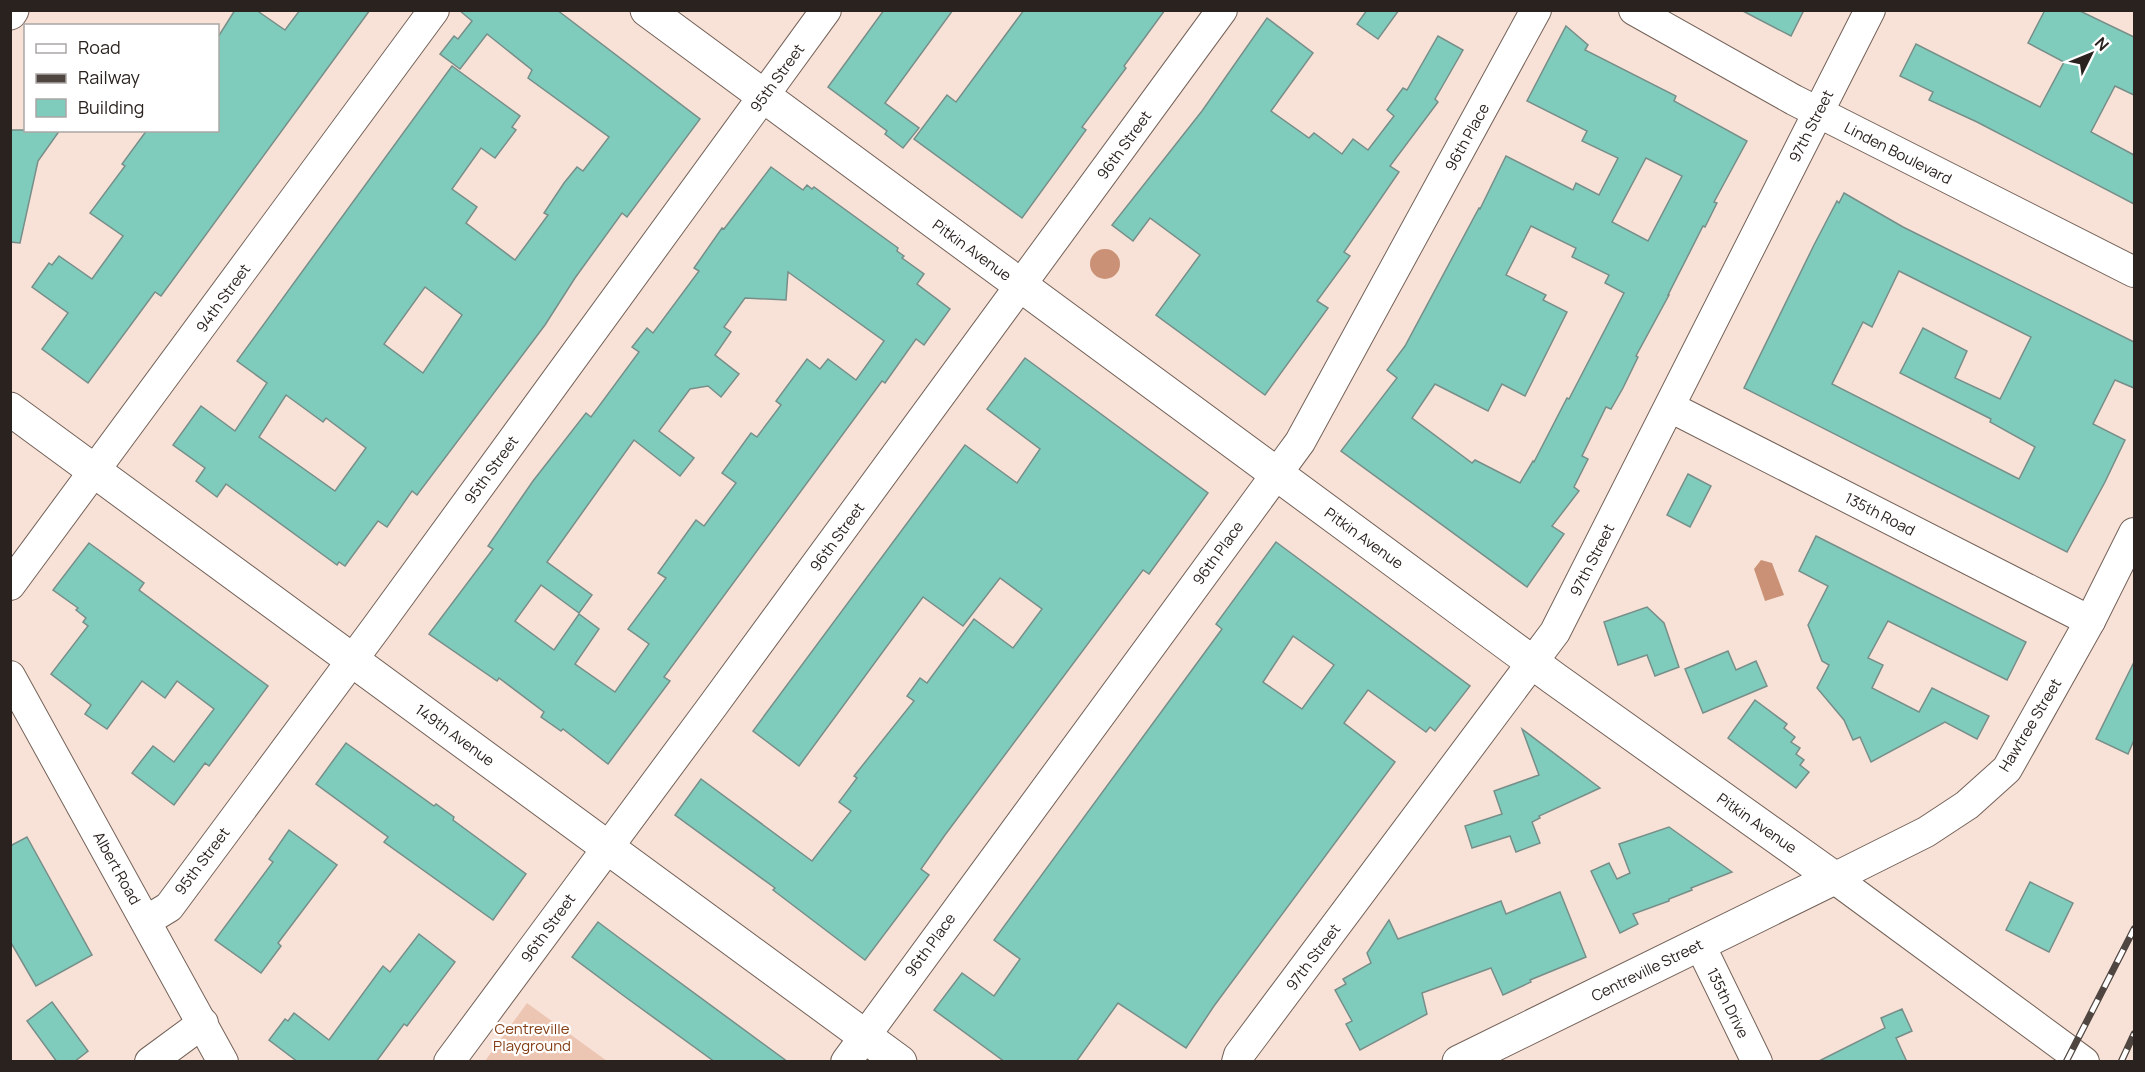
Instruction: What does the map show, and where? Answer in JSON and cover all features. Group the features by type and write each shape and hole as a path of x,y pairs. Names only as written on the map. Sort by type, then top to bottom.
{"street":[{"name":"94th Street","path":"10,585 434,10"},
{"name":"Pitkin Avenue","path":"647,10 1533,662 1834,878 2084,1062"},
{"name":"95th Street","path":"146,921 169,907 826,10"},
{"name":"96th Street","path":"449,1062 1222,10"},
{"name":"96th Place","path":"846,1062 1300,442 1536,10"},
{"name":"Linden Boulevard","path":"1634,10 1818,112 2134,272"},
{"name":"97th Street","path":"1237,1062 1555,632 1870,10"},
{"name":"135th Road","path":"1670,407 2090,621"},
{"name":"149th Avenue","path":"10,409 900,1062"},
{"name":"Hawtree Street","path":"1834,878 1926,832 1967,805 2007,769 2090,621 2134,533"},
{"name":"Albert Road","path":"10,676 223,1062"},
{"name":"Centreville Street","path":"1460,1062 1834,878"},
{"name":"135th Drive","path":"1700,945 1756,1062"},
{"path":"150,1062 203,1023"}],"green space":[{"name":"Centreville Playground","path":"527,1003 607,1061 485,1061"}],"shaded area":[{"path":"1105,249 1116,253 1120,264 1116,275 1105,279 1094,275 1090,264 1094,253"},
{"path":"1761,560 1772,563 1784,595 1765,601 1754,569"}],"building":[{"path":"235,10 256,10 285,30 300,10 370,10 161,296 155,292 88,383 42,349 68,313 32,287 49,263 52,265 59,256 92,279 123,236 90,213 125,166 122,164 146,132 219,132 219,35"},
{"path":"459,10 557,10 700,119 627,217 622,213 575,278 545,325 417,495 412,491 387,527 378,521 345,566 339,562 337,565 226,484 217,497 196,481 205,468 173,445 201,406 235,431 267,383 237,361 452,66 520,116 512,127 516,130 495,158 481,148 452,189 477,207 466,223 515,260 548,215 544,213 564,183 577,167 583,171 609,137 528,78 532,70 487,34 460,69 440,54 454,36 458,39 472,21","holes":["425,287 462,315 423,373 384,344","286,395 323,422 326,418 366,448 335,491 259,437"]},
{"path":"884,10 953,10 885,103 919,128 903,148 885,134 887,131 828,87"},
{"path":"1024,10 1165,10 1082,127 1086,130 1022,218 914,139 947,95 956,102"},
{"path":"1367,10 1399,10 1378,39 1357,24"},
{"path":"1741,10 1804,10 1791,36"},
{"path":"2045,10 2078,10 2134,37 2134,95 2115,86 2091,132 2134,155 2134,204 1977,122 1929,100 1933,92 1900,76 1916,44 2040,107 2064,62 2028,43"},
{"path":"1267,18 1313,53 1271,111 1309,138 1314,133 1342,154 1353,139 1368,150 1394,116 1387,110 1403,88 1407,90 1438,36 1463,50 1435,99 1438,102 1390,166 1399,172 1344,252 1350,256 1317,301 1328,308 1265,395 1156,315 1200,255 1150,218 1133,241 1112,225 1202,111"},
{"path":"1566,26 1588,45 1585,50 1676,96 1674,101 1747,141 1714,202 1717,203 1705,227 1703,226 1636,356 1638,357 1623,388 1611,409 1606,407 1582,456 1588,459 1574,487 1579,491 1552,526 1564,534 1527,587 1341,451 1397,378 1387,370 1405,346 1480,209 1506,156 1573,190 1576,183 1599,195 1618,158 1582,141 1587,131 1527,101","holes":["1646,158 1682,176 1648,241 1612,222","1531,226 1576,248 1572,257 1609,275 1605,283 1624,293 1569,399 1567,398 1534,462 1520,483 1475,460 1472,463 1412,418 1435,384 1488,411 1502,384 1525,396 1567,312 1543,300 1546,295 1506,275"]},
{"path":"10,130 59,132 38,161 20,243 10,242"},
{"path":"771,167 803,190 807,185 812,189 814,187 898,248 897,251 904,256 902,258 924,274 917,284 950,309 924,345 916,339 885,383 882,381 664,677 670,681 608,764 563,729 561,731 541,717 544,712 499,678 497,681 429,634 493,549 488,546 533,481 586,413 591,417 639,352 632,347 647,328 653,333 699,271 694,268 722,228 724,229","holes":["788,272 884,341 856,380 828,359 820,369 807,359 776,401 781,405 757,437 751,433 722,473 736,483 704,526 696,520 658,573 666,578 628,629 649,644 615,692 575,664 599,629 579,614 554,650 515,621 541,585 579,613 592,595 547,562 634,440 680,476 694,458 659,431 690,389 708,386 721,397 739,374 715,355 731,332 724,327 745,298 786,300"]},
{"path":"1844,193 1903,227 2134,342 2134,388 2115,380 2093,424 2125,440 2067,552 1744,388 1814,245 1837,201 1839,203","holes":["1899,271 2031,337 2000,399 1955,378 1967,351 1923,328 1900,373 1991,419 1990,422 2035,447 2019,479 1832,384 1863,322 1872,327"]},
{"path":"1025,358 1208,493 1149,574 1143,570 945,835 921,869 929,875 865,960 773,890 775,888 675,815 701,779 812,861 851,811 839,802 857,778 854,776 914,701 907,696 920,678 927,683 974,619 1013,648 1042,609 1000,578 963,626 923,597 799,766 753,731 965,445 1017,483 1040,449 987,409"},
{"path":"1688,474 1711,486 1690,527 1667,515"},
{"path":"1816,536 2026,642 2007,680 1888,621 1868,658 1883,665 1872,688 1919,712 1932,688 1989,716 1977,739 1945,722 1871,762 1860,737 1853,740 1844,720 1817,688 1829,665 1822,661 1808,625 1828,586 1799,571"},
{"path":"1276,542 1470,686 1435,731 1430,727 1426,732 1368,690 1344,723 1395,762 1214,1006 1186,1048 1118,1003 1076,1062 1005,1062 934,1010 962,973 994,996 1020,959 994,940 1222,629 1216,624","holes":["1293,636 1334,665 1302,709 1263,682"]},
{"path":"89,543 144,583 139,590 268,686 209,766 205,763 174,805 132,773 153,746 174,762 214,709 177,681 165,698 142,681 107,729 85,714 91,705 51,674 88,626 83,622 86,618 76,610 78,608 53,590"},
{"path":"1647,607 1664,623 1679,667 1655,676 1647,655 1618,665 1604,622"},
{"path":"1728,651 1736,670 1756,661 1767,686 1703,713 1685,669"},
{"path":"2134,662 2134,740 2128,754 2096,739"},
{"path":"1755,700 1787,724 1784,728 1795,737 1791,742 1800,748 1796,754 1804,760 1800,765 1809,772 1796,788 1728,738"},
{"path":"1522,729 1600,788 1539,816 1540,818 1532,822 1540,843 1516,852 1510,836 1472,848 1465,826 1502,814 1494,791 1539,775"},
{"path":"346,743 434,806 436,804 454,817 453,820 526,874 493,920 384,842 388,837 316,784"},
{"path":"1669,827 1732,872 1691,888 1692,890 1669,899 1669,901 1633,914 1638,924 1620,933 1591,871 1609,863 1617,879 1630,873 1619,844"},
{"path":"289,830 337,865 278,943 281,946 261,973 215,940 273,862 269,859"},
{"path":"27,837 92,955 36,986 10,941 10,846"},
{"path":"2030,882 2073,903 2049,952 2006,930"},
{"path":"1560,892 1586,957 1530,980 1531,982 1503,995 1491,968 1422,993 1427,1014 1360,1050 1346,1024 1352,1021 1335,990 1346,984 1343,979 1371,963 1367,953 1389,920 1398,939 1501,901 1506,914"},
{"path":"598,922 788,1062 715,1062 624,996 572,957"},
{"path":"419,934 455,962 407,1026 404,1024 376,1062 298,1062 269,1040 285,1019 288,1021 294,1013 329,1040 383,966 390,972"},
{"path":"52,1002 88,1051 74,1062 57,1062 27,1021"},
{"path":"1902,1009 1912,1031 1896,1038 1907,1062 1817,1062 1885,1028 1881,1018"}],"railway":[{"path":"2066,1062 2134,929"},
{"path":"2121,1062 2134,1034"}]}
